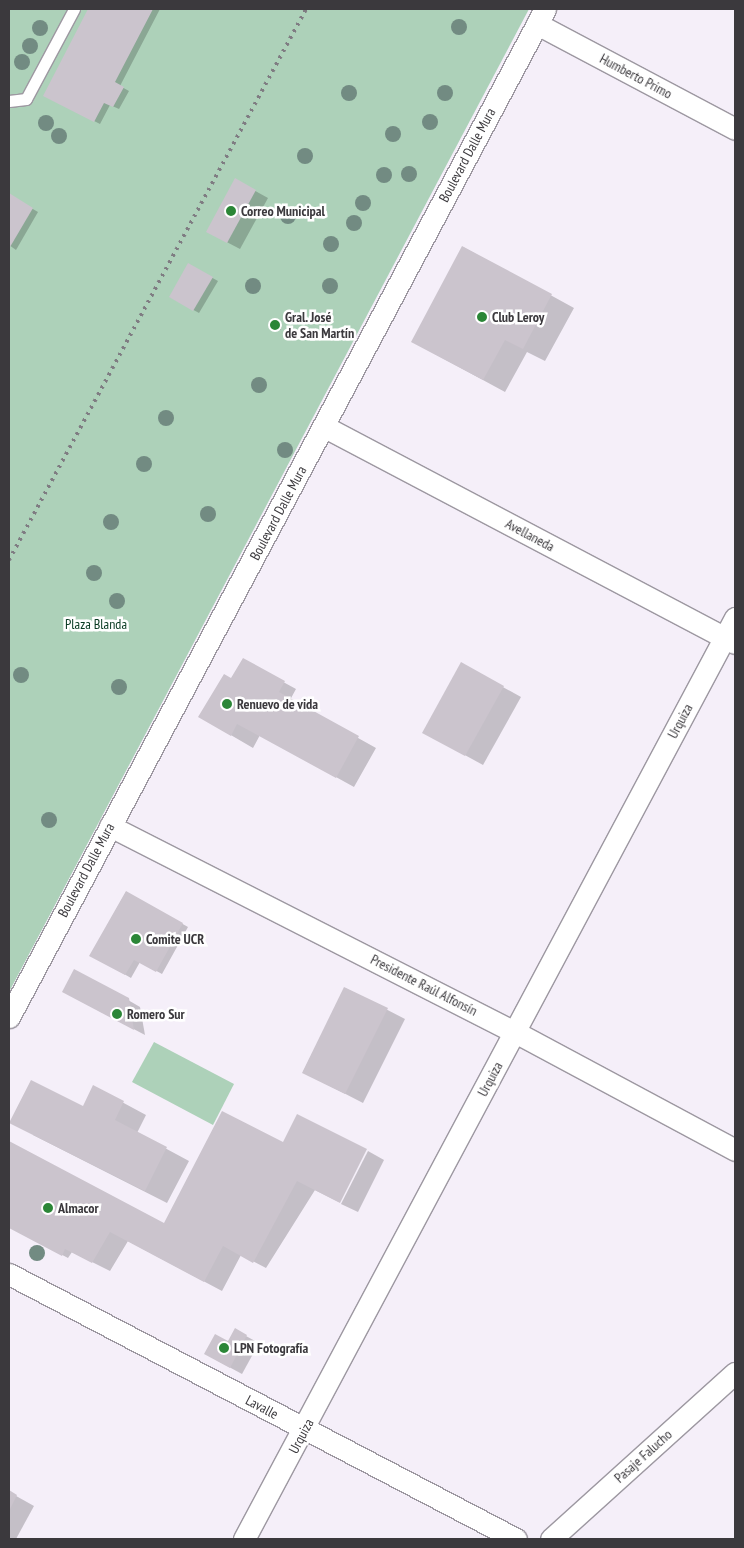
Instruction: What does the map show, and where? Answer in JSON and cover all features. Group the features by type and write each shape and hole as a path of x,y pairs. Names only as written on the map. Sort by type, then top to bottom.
{"street":[{"name":"Humberto Primo","path":"541,16 735,130"},
{"name":"Boulevard Dalle Mura","path":"9,1017 325,427 541,16"},
{"name":"Avellaneda","path":"325,427 730,641"},
{"name":"Urquiza","path":"244,1539 305,1429 515,1032 730,641 735,618"},
{"name":"Presidente Raúl Alfonsín","path":"110,826 515,1032 735,1150"},
{"name":"Lavalle","path":"9,1274 516,1539"},
{"name":"Pasaje Falucho","path":"551,1539 735,1373"}],"lane":[{"path":"9,101 26,99 74,9"}],"path":[{"path":"279,326 285,330"}],"green space":[{"name":"Plaza Blanda","path":"9,9 529,9 9,992"},
{"path":"154,1042 234,1084 213,1125 132,1082"}],"building":[{"path":"88,9 153,9 115,82 124,87 113,107 104,103 94,122 43,96"},
{"name":"Correo Municipal","path":"235,178 256,190 227,243 206,232"},
{"path":"9,193 33,208 10,247 9,247"},
{"name":"Club Leroy","path":"462,246 552,294 523,349 505,340 483,380 411,342"},
{"path":"188,263 213,277 193,311 169,297"},
{"path":"243,658 285,681 279,692 359,736 336,778 237,724 231,736 198,717 224,674 231,678"},
{"path":"461,662 504,686 465,756 422,733"},
{"name":"Comite UCR","path":"126,891 183,923 156,972 134,960 125,975 89,956"},
{"name":"Romero Sur","path":"74,969 129,998 134,1030 62,992"},
{"path":"344,987 388,1008 345,1094 302,1073"},
{"path":"31,1080 83,1106 93,1085 124,1101 115,1120 167,1147 145,1191 9,1123"},
{"path":"222,1111 283,1142 297,1114 367,1149 340,1203 297,1181 253,1263 223,1246 204,1282 110,1232 92,1263 65,1249 62,1256 9,1228 9,1141 164,1223"},
{"name":"LPN Fotografía","path":"235,1328 247,1335 230,1368 204,1354 215,1334 228,1341"},
{"path":"9,1490 17,1495 9,1511"}],"railway":[{"path":"9,560 306,9"}],"place":[{"name":"Correo Municipal","path":"231,211"},
{"name":"Club Leroy","path":"482,317"},
{"name":"Gral. José de San Martín","path":"275,325"},
{"name":"Renuevo de vida","path":"227,704"},
{"name":"Comite UCR","path":"136,939"},
{"name":"Romero Sur","path":"117,1014"},
{"name":"Almacor","path":"48,1208"},
{"name":"LPN Fotografía","path":"224,1348"}]}
